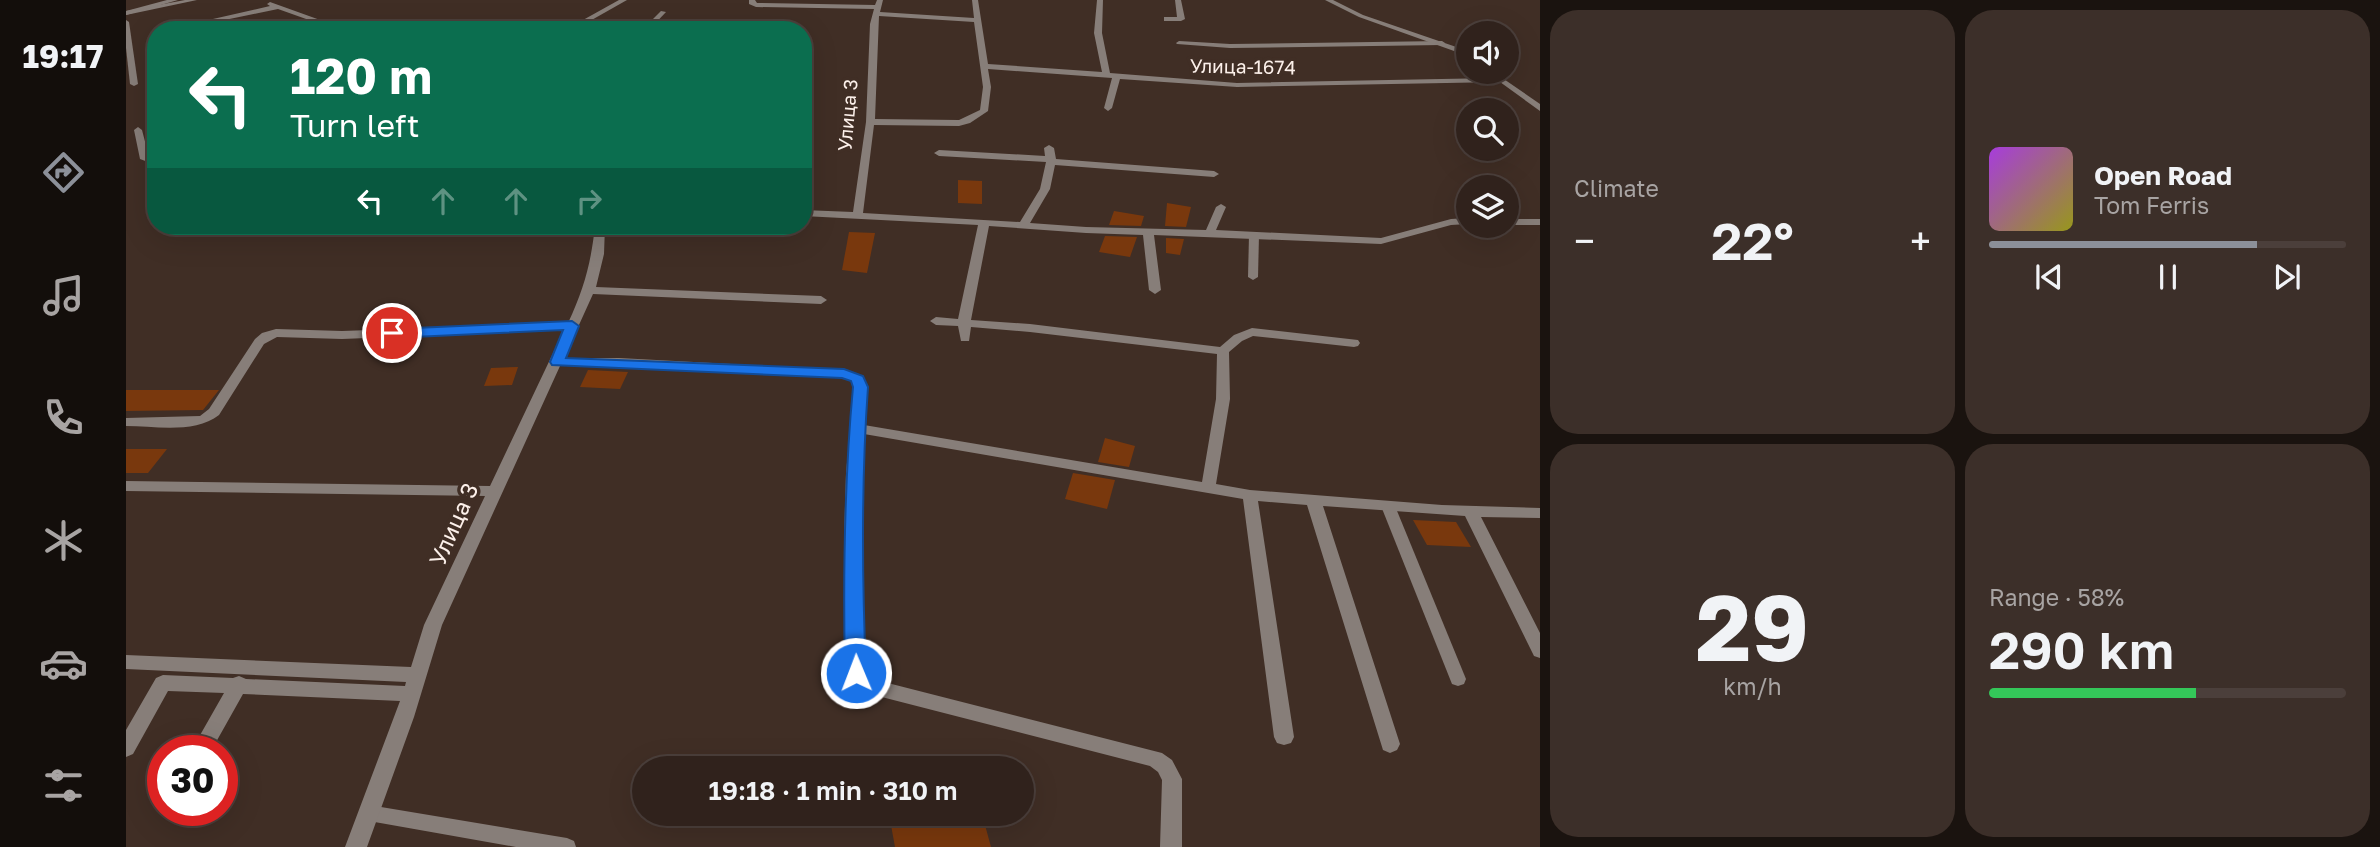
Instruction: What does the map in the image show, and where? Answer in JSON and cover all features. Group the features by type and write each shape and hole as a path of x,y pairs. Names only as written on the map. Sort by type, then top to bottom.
{"street":[{"path":"126,13 175,0"},
{"path":"262,0 320,21"},
{"path":"585,21 624,0"},
{"path":"752,0 751,3 755,5 878,7 977,20"},
{"path":"870,122 967,121 979,115 985,106 986,66 975,0"},
{"path":"1100,0 1098,33 1106,74"},
{"path":"1167,19 1181,19 1178,0"},
{"path":"1328,0 1361,16 1456,49"},
{"path":"210,21 276,7"},
{"name":"Улица 3","path":"858,214 870,122 878,7"},
{"path":"654,21 663,12"},
{"name":"Улица-1674","path":"986,66 1237,85 1456,81"},
{"path":"1108,108 1117,75"},
{"path":"1507,84 1540,108"},
{"path":"138,130 147,160"},
{"path":"939,153 1051,156 1214,174"},
{"path":"1023,225 1046,190 1051,156"},
{"path":"1209,235 1221,206"},
{"path":"812,213 1381,242 1456,222"},
{"path":"965,338 964,322 984,222"},
{"path":"1519,222 1540,222"},
{"path":"1147,232 1155,290"},
{"name":"Улица 3","path":"356,847 433,625 493,491 557,362 589,290 598,254 599,235"},
{"path":"589,290 821,300"},
{"path":"936,321 1223,351 1238,338 1252,332 1354,343"},
{"path":"126,422 204,420 214,412 259,342 276,333 342,335 572,326"},
{"path":"1208,488 1223,399 1223,351"},
{"path":"557,362 619,362 852,376 858,379 860,387 852,539 856,673 870,686 1155,759 1165,765 1172,779 1171,847"},
{"path":"857,428 1250,495 1388,506 1540,513"},
{"path":"126,486 493,491"},
{"path":"1250,495 1284,737"},
{"path":"1314,501 1390,744"},
{"path":"1470,510 1540,651"},
{"path":"126,662 417,674"},
{"path":"126,748 163,683 239,684 411,694"},
{"path":"210,735 239,684"}],"lane":[{"path":"126,13 194,0"},
{"path":"126,22 134,84"},
{"path":"1179,43 1230,46 1442,43"},
{"path":"1253,277 1254,235"},
{"path":"1388,506 1458,679"},
{"path":"369,813 567,847"}],"building":[{"path":"958,180 982,181 982,204 958,203"},
{"path":"1167,203 1191,207 1186,227 1165,226"},
{"path":"1114,211 1144,216 1141,226 1109,225"},
{"path":"849,232 875,233 867,273 842,270"},
{"path":"1105,236 1137,237 1130,257 1099,252"},
{"path":"1166,238 1184,239 1180,255 1166,253"},
{"path":"518,367 512,385 484,386 491,368"},
{"path":"588,370 628,372 620,389 580,387"},
{"path":"126,390 219,390 203,410 126,411"},
{"path":"1105,438 1135,446 1129,467 1098,462"},
{"path":"126,449 167,449 148,473 126,473"},
{"path":"1073,473 1115,480 1107,509 1065,499"},
{"path":"1413,520 1456,522 1471,547 1427,545"},
{"path":"891,826 985,826 991,847 895,847"}],"route":[{"path":"392,333 572,326 557,362 619,362 844,374 858,379 860,387 853,472 852,539 856,673"}]}
